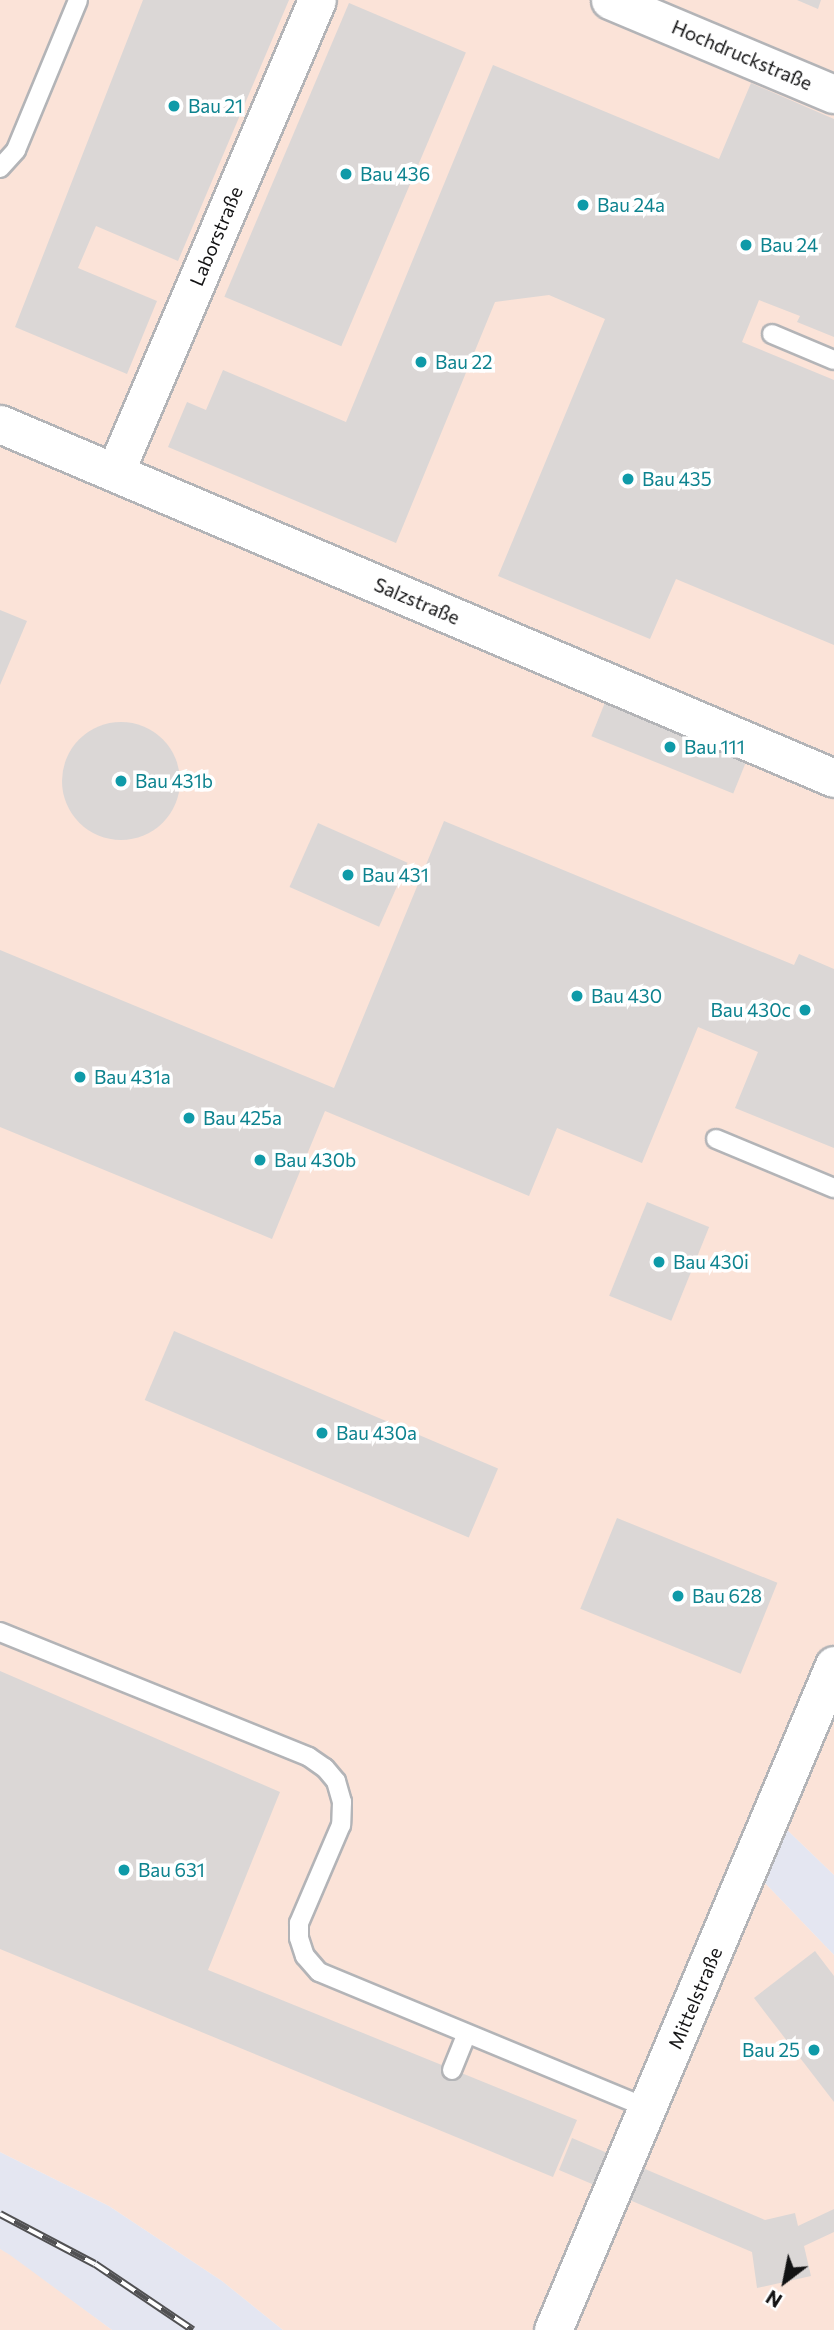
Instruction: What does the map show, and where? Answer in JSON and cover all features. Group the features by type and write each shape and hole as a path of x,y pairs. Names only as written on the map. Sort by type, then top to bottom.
{"street":[{"name":"Laborstraße","path":"115,472 317,0"},
{"name":"Hochdruckstraße","path":"610,0 834,94"},
{"name":"Salzstraße","path":"0,424 834,778"},
{"name":"Mittelstraße","path":"553,2330 834,1665"}],"lane":[{"path":"0,168 16,150 78,0"},
{"path":"772,334 834,360"},
{"path":"716,1139 834,1188"},
{"path":"0,1632 309,1757 326,1769 336,1782 342,1802 341,1825 299,1923 305,1956 339,1983 648,2108"},
{"path":"452,2070 466,2035"}],"shaded area":[{"path":"0,0 834,0 834,1875 781,1824 759,1877 834,1955 834,2330 283,2330 222,2281 109,2206 0,2152"},
{"path":"781,1824 834,1875 834,1955 759,1877"},
{"path":"0,2152 109,2206 222,2281 283,2330 112,2330 0,2249"},
{"path":"0,2249 10,2255 112,2330 0,2330"}],"building":[{"name":"Bau 21","path":"143,0 289,0 178,261 96,226 78,268 157,301 127,374 15,327"},
{"path":"797,0 821,0 818,9"},
{"name":"Bau 436","path":"349,3 466,53 341,346 224,297"},
{"path":"493,65 719,159 751,83 834,119 834,337 797,322 800,316 759,300 742,342 834,380 834,645 676,579 650,639 498,576 605,319 549,295 495,302 396,543 168,447 187,402 206,410 223,370 346,422"},
{"path":"0,610 27,621 0,685"},
{"name":"Bau 111","path":"606,700 748,757 733,793 591,736"},
{"name":"Bau 431b","path":"121,722 144,727 163,739 175,758 180,781 175,804 163,823 144,835 121,840 98,835 79,823 67,804 62,781 67,758 79,739 98,727"},
{"path":"444,821 794,965 799,954 834,969 834,1148 735,1108 758,1052 698,1027 642,1163 557,1128 529,1196 325,1111 272,1239 0,1127 0,950 334,1088"},
{"name":"Bau 431","path":"318,823 408,863 379,927 290,887"},
{"name":"Bau 430i","path":"647,1202 709,1227 671,1321 609,1296"},
{"name":"Bau 430a","path":"174,1331 498,1469 469,1538 145,1400"},
{"name":"Bau 628","path":"617,1518 777,1583 741,1674 580,1609"},
{"name":"Bau 631","path":"0,1671 280,1792 208,1970 577,2120 553,2177 0,1949"},
{"name":"Bau 25","path":"815,1951 834,1976 834,2102 754,1998"},
{"path":"572,2138 765,2220 795,2213 798,2226 834,2209 834,2232 804,2246 811,2276 757,2288 752,2252 559,2170"}],"railway":[{"path":"0,2214 95,2264 193,2330"}],"place":[{"name":"Bau 21","path":"174,106"},
{"name":"Bau 436","path":"346,174"},
{"name":"Bau 24a","path":"583,205"},
{"name":"Bau 24","path":"746,245"},
{"name":"Bau 22","path":"421,362"},
{"name":"Bau 435","path":"628,479"},
{"name":"Bau 111","path":"670,747"},
{"name":"Bau 431b","path":"121,781"},
{"name":"Bau 431","path":"348,875"},
{"name":"Bau 430","path":"577,996"},
{"name":"Bau 430c","path":"805,1010"},
{"name":"Bau 431a","path":"80,1077"},
{"name":"Bau 425a","path":"189,1118"},
{"name":"Bau 430b","path":"260,1160"},
{"name":"Bau 430i","path":"659,1262"},
{"name":"Bau 430a","path":"322,1433"},
{"name":"Bau 628","path":"678,1596"},
{"name":"Bau 631","path":"124,1870"},
{"name":"Bau 25","path":"814,2050"}]}
